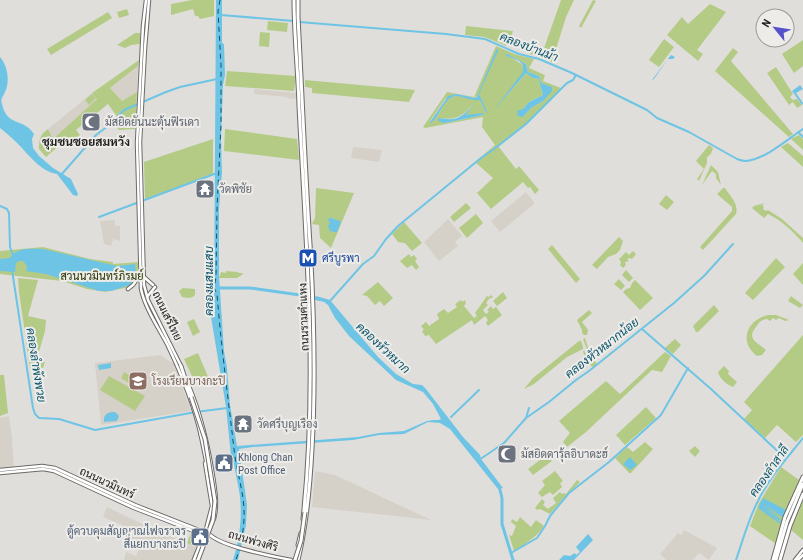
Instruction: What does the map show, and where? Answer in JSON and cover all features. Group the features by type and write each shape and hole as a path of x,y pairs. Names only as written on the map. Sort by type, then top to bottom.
{"main road":[{"name":"ถนนเสรีไทย","path":"139,130 146,0"},
{"name":"ถนนเสรีไทย","path":"143,46 149,0"},
{"name":"ถนนรามคำแหง","path":"294,0 315,357 306,523 295,560"},
{"name":"ถนนรามคำแหง","path":"296,17 298,0"},
{"name":"ถนนเสรีไทย","path":"141,102 139,107 141,289 172,355 194,412 201,435 212,503 211,513 204,534"},
{"name":"ถนนเสรีไทย","path":"140,202 144,288 181,366 198,408 208,442 216,498 216,513 209,536"},
{"path":"128,289 134,286 141,274"},
{"path":"144,277 154,286 147,297"},
{"path":"181,366 205,438 215,501 213,520 196,560"},
{"path":"196,560 213,510 213,497 201,435"},
{"name":"ถนนรามคำแหง","path":"295,560 301,533 311,444"},
{"name":"ถนนนวมินทร์","path":"0,472 42,466 55,468 135,505 204,534"},
{"name":"ถนนรามคำแหง","path":"295,560 301,541 305,512 307,477"},
{"path":"776,560 785,518 803,478"},
{"path":"776,560 787,522 803,484"},
{"path":"776,560 803,488"},
{"path":"776,560 803,494"},
{"path":"196,560 204,534"},
{"name":"ถนนพ่วงศิริ","path":"204,534 236,547 295,560"},
{"path":"196,560 209,536"},
{"path":"795,560 803,550"},
{"path":"798,560 803,555"}],"shaded area":[{"path":"138,66 137,92 122,101 110,88"},
{"path":"254,89 297,93 296,98 291,99 287,97 254,94"},
{"path":"92,93 97,99 53,139 48,129"},
{"path":"353,147 382,150 379,162 351,158"},
{"path":"526,192 534,204 500,232 491,221"},
{"path":"448,219 462,236 455,242 458,246 439,261 424,242"},
{"path":"115,220 115,226 120,226 120,241 113,239 111,246 104,244 100,221"},
{"name":"โรงเรียนบางกะปิ","path":"160,355 174,364 191,411 101,425 95,363"},
{"path":"9,416 14,467 0,468 0,418"},
{"path":"315,471 335,475 431,520 312,507"},
{"path":"107,507 157,531 197,547 192,560 124,560 126,552 136,556 140,546 118,536 122,525 103,517"},
{"path":"684,530 717,548 709,560 699,553 693,560 666,560 660,554 678,533 681,535"}],"green space":[{"path":"192,0 214,0 214,16 200,19 198,16 195,16 193,9 171,15 171,4"},
{"path":"561,0 574,0 566,17 552,62 530,54 531,51 542,54"},
{"path":"593,0 596,1 581,28 579,26"},
{"path":"710,4 726,12 697,50 703,54 698,61 667,35 682,17 688,24"},
{"path":"127,9 129,15 119,18 117,12"},
{"path":"108,12 112,18 51,55 47,49"},
{"path":"268,21 288,23 287,32 267,30"},
{"path":"466,26 513,31 506,46 485,37 465,35"},
{"path":"260,32 270,33 269,47 259,46"},
{"path":"135,33 140,33 140,44 131,45 125,48 117,45"},
{"path":"664,39 674,47 659,67 649,60"},
{"path":"803,40 803,66 794,73 782,54 791,48 795,48 795,45"},
{"path":"496,46 517,55 534,59 529,68 545,75 543,81 561,88 526,124 498,146 516,169 519,166 539,190 535,194 530,187 528,188 523,182 491,209 477,193 493,178 475,162 495,145 482,127 483,117 425,128 423,127 447,92 474,97","holes":["506,54 526,64 528,72 539,76 541,83 552,88 543,101 531,108 523,117 523,109 529,102 543,95 539,79 533,78 526,73 501,102 523,74 523,65","457,94 475,98 479,94 486,113 480,100 457,96 449,99 431,122 430,121 445,99","473,104 466,115 483,115 445,123 441,118 455,118 470,108"]},
{"path":"733,48 738,52 731,61 793,134 789,137 715,71"},
{"path":"139,60 138,66 110,88 122,101 137,92 135,129 119,130 113,123 118,118 108,104 76,130 80,135 74,139 68,138 46,157 39,149 40,140 43,133 48,129 53,139 97,99 92,93"},
{"path":"776,67 793,94 790,97 793,100 797,99 802,105 797,108 793,102 789,105 767,73"},
{"path":"227,71 296,76 294,91 225,86"},
{"path":"305,80 415,90 409,102 312,93 312,88 305,87"},
{"path":"92,94 96,98 89,105 85,100"},
{"path":"225,129 297,139 299,160 224,151"},
{"path":"799,135 803,139 803,150 791,139"},
{"path":"213,139 213,174 145,199 144,162"},
{"path":"788,143 803,156 803,167 781,147"},
{"path":"709,145 713,149 707,157 707,163 699,181 697,179 704,169 696,161"},
{"path":"711,165 718,172 721,185 716,178 716,174 712,171 702,185"},
{"path":"316,188 354,193 331,248 320,238 319,225 312,224 315,218"},
{"path":"725,188 735,203 737,210 736,214 703,250 700,247 732,211 732,207 717,194"},
{"path":"666,195 674,202 667,210 659,204"},
{"path":"466,203 471,208 454,222 450,217"},
{"path":"765,203 762,205 764,207 763,209 766,211 768,210 782,219 803,238 803,243 783,223 768,214 764,218 752,208"},
{"path":"476,214 483,223 467,238 459,228"},
{"path":"404,222 422,243 412,251 405,243 398,242 392,234"},
{"path":"619,237 623,241 620,250 616,254 608,257 597,269 592,265"},
{"path":"552,245 580,279 576,283 548,249"},
{"name":"สวนนวมินทร์ภิรมย์","path":"43,247 90,259 113,262 113,264 138,262 138,273 130,287 105,292 87,289 62,281 0,274 0,251"},
{"path":"633,251 636,254 632,259 627,259 629,261 625,262 626,265 623,268 620,265 621,262 619,259 626,252 629,255"},
{"path":"409,254 411,257 414,255 417,259 415,261 419,267 416,270 412,265 407,268 400,261"},
{"path":"776,258 785,267 753,300 745,293"},
{"path":"803,263 803,285 793,274"},
{"path":"626,270 633,278 629,282 622,275"},
{"path":"226,271 243,273 237,278 219,278 221,272 226,273"},
{"path":"18,278 38,280 28,316 46,320 45,331 36,362 45,362 43,368 30,368"},
{"path":"619,279 625,286 621,290 614,284"},
{"path":"635,280 653,298 640,310 623,292 630,288"},
{"path":"378,282 393,298 384,306 380,301 375,305 367,296 362,295"},
{"path":"183,288 195,289 195,295 190,298 182,297 179,291"},
{"path":"503,292 507,298 496,307 502,315 488,326 486,323 488,320 485,316 474,325 472,320 436,344 429,335 425,336 422,331 424,330 421,326 426,322 429,326 439,319 437,314 444,309 448,313 457,307 455,304 461,300 462,302 465,300 466,303 464,306 474,318 477,316 475,313 487,296 489,297 491,295 493,297 489,299 486,303 488,305 483,310 486,314 489,312 487,310 491,306 493,309 497,306 493,301"},
{"path":"791,296 803,305 800,308 788,301"},
{"path":"714,305 719,311 698,332 696,332 693,326"},
{"path":"589,310 592,313 582,322 588,330 587,335 584,335 577,320"},
{"path":"776,315 789,320 785,321 779,318 776,320 773,318 770,321 767,319 759,323 753,331 752,337 766,350 762,355 757,356 748,344 748,332 755,321 761,317"},
{"path":"194,319 200,332 193,336 187,322"},
{"path":"803,335 803,435 796,442 777,425 765,438 744,419 752,410 744,402"},
{"path":"585,338 589,351 597,364 593,367 590,365 583,352 584,350 591,364 594,362 583,339"},
{"path":"675,339 681,345 673,354 665,348"},
{"path":"579,341 581,341 583,349 567,357 534,384 524,389 533,378"},
{"path":"665,352 671,356 662,372 652,370 586,432 567,447 563,442 570,433 559,421 606,381 620,394"},
{"path":"198,353 209,379 196,385 184,359"},
{"path":"724,366 729,371 728,374 737,382 733,387 724,381 719,375 718,372"},
{"path":"124,372 138,380 135,387 121,378"},
{"path":"0,375 4,375 8,413 0,416"},
{"path":"109,376 145,396 135,411 100,390"},
{"path":"646,407 656,418 625,445 616,435"},
{"path":"645,442 653,449 631,473 629,473 615,458 627,447 633,452"},
{"path":"695,446 700,451 695,457 689,451"},
{"path":"544,457 546,460 549,457 552,461 533,475 528,469"},
{"path":"781,467 799,480 776,544 750,526 759,503"},
{"path":"555,471 563,481 560,483 562,487 553,495 550,492 542,497 538,493 545,485 542,481"},
{"path":"577,480 580,482 550,514 535,508 542,499 545,502 543,505 548,509 556,503 553,498 560,492 562,494 566,494"},
{"path":"803,501 803,540 791,530"},
{"path":"520,517 531,527 536,520 544,526 527,543 514,551 509,535 512,536 516,526 511,522 512,519 517,522"},
{"path":"191,532 201,536 197,547 187,543"}],"water":[{"path":"216,0 222,0 222,43 224,44 225,75 223,85 221,139 222,173 219,208 219,276 224,351 230,405 237,446 358,437 379,433 404,431 427,421 441,419 433,404 423,392 396,380 349,336 335,318 328,305 324,302 316,300 316,296 330,300 378,357 396,374 413,384 422,385 426,389 463,437 480,455 481,459 503,488 498,489 450,429 440,423 428,422 404,434 379,435 353,440 239,449 247,505 246,525 238,560 233,560 240,525 241,508 233,456 231,456 226,407 211,317 213,316 214,299"},
{"path":"497,48 498,51 479,94 487,112 486,113 480,100 457,96 446,102 431,123 430,122 448,96 457,94 475,98 477,97"},
{"path":"507,54 526,64 528,72 539,76 541,83 552,87 552,91 543,101 531,108 523,117 518,116 517,111 523,109 529,102 543,95 539,79 533,78 526,73 493,111 523,72 523,65 519,61 505,55"},
{"path":"671,55 675,57 673,59 668,59 652,80"},
{"path":"0,57 5,65 8,79 7,88 1,101 4,111 12,119 30,129 34,134 32,139 33,148 39,156 53,168 71,179 78,194 77,196 73,195 57,174 39,165 0,128"},
{"path":"800,85 803,89 796,93 803,103 802,105 792,91"},
{"path":"474,103 466,115 483,113 483,115 445,123 438,121 440,118 458,118 467,112"},
{"path":"329,218 341,222 337,232 330,231 328,226 330,222 328,221"},
{"name":"สวนนวมินทร์ภิรมย์","path":"43,249 117,266 135,264 136,272 130,285 111,291 99,291 46,274 26,271 27,266 23,261 16,263 15,272 0,271 0,259 10,258 13,254 20,250"},
{"path":"111,363 111,368 99,370 98,365"},
{"path":"115,412 119,416 117,421 104,422 104,417 106,414"},
{"path":"630,457 637,465 630,470 623,464"},
{"path":"763,498 786,510 782,517 763,503 782,519 762,505 781,520 781,522 761,507 781,523 780,524 758,508"},
{"path":"588,534 593,540 574,560 559,560 564,555 570,556 575,553 576,555 580,552 576,547"}],"waterway":[{"name":"คลองบ้านม้า","path":"221,15 294,21"},
{"name":"คลองบ้านม้า","path":"299,22 446,34 485,39 519,54 539,59 572,73 647,110 657,118 689,132 742,161 753,160 768,153 803,129"},
{"path":"330,301 363,264 374,256 386,239 398,226 481,158 526,124 567,83 573,80 576,75"},
{"path":"61,175 96,135 108,126 124,110 180,87 217,79"},
{"name":"คลองบ้านม้า","path":"798,132 803,137"},
{"path":"99,217 217,173"},
{"path":"0,206 7,209 9,213 10,247 13,255"},
{"name":"คลองหัวหมากน้อย","path":"479,460 504,443 526,418 589,371 674,303 704,276 733,244"},
{"name":"คลองลำพังพวย","path":"12,270 33,408 35,414 39,418 59,419 95,430 227,408"},
{"name":"คลองหัวหมาก","path":"217,288 250,288 319,299"},
{"path":"642,329 711,389 786,459"},
{"path":"511,553 537,538 550,516 569,493 609,462 661,415 688,368"},
{"path":"451,417 479,390"},
{"name":"คลองหัวหมากน้อย","path":"526,418 529,408"},
{"name":"คลองลำสาลี","path":"736,560 751,515 762,493 767,484 803,438"},
{"name":"คลองหัวหมาก","path":"499,486 502,498 502,524 513,560"}],"ferry route":[{"path":"220,0 218,11 221,66 221,125 217,209 216,277 214,288 217,294 234,449 244,509 244,522 240,548 236,560"}],"place":[{"name":"มัสยิดยันนะตุ้นฟิรเดา","path":"91,122"},
{"name":"วัดพิชัย","path":"205,189"},
{"name":"ศรีบูรพา","path":"308,258"},
{"name":"โรงเรียนบางกะปิ","path":"138,381"},
{"name":"วัดศรีบุญเรือง","path":"243,424"},
{"name":"มัสยิดดารุ้ลอิบาดะฮ์","path":"507,454"},
{"name":"Khlong Chan Post Office","path":"224,463"},
{"name":"ตู้ควบคุมสัญญาณไฟจราจร สี่แยกบางกะปิ","path":"200,537"}],"district":[{"name":"ชุมชนซอยสมหวัง","path":"86,142"}],"water label":[{"name":"คลองแสนแสบ","path":"209,281"}]}
